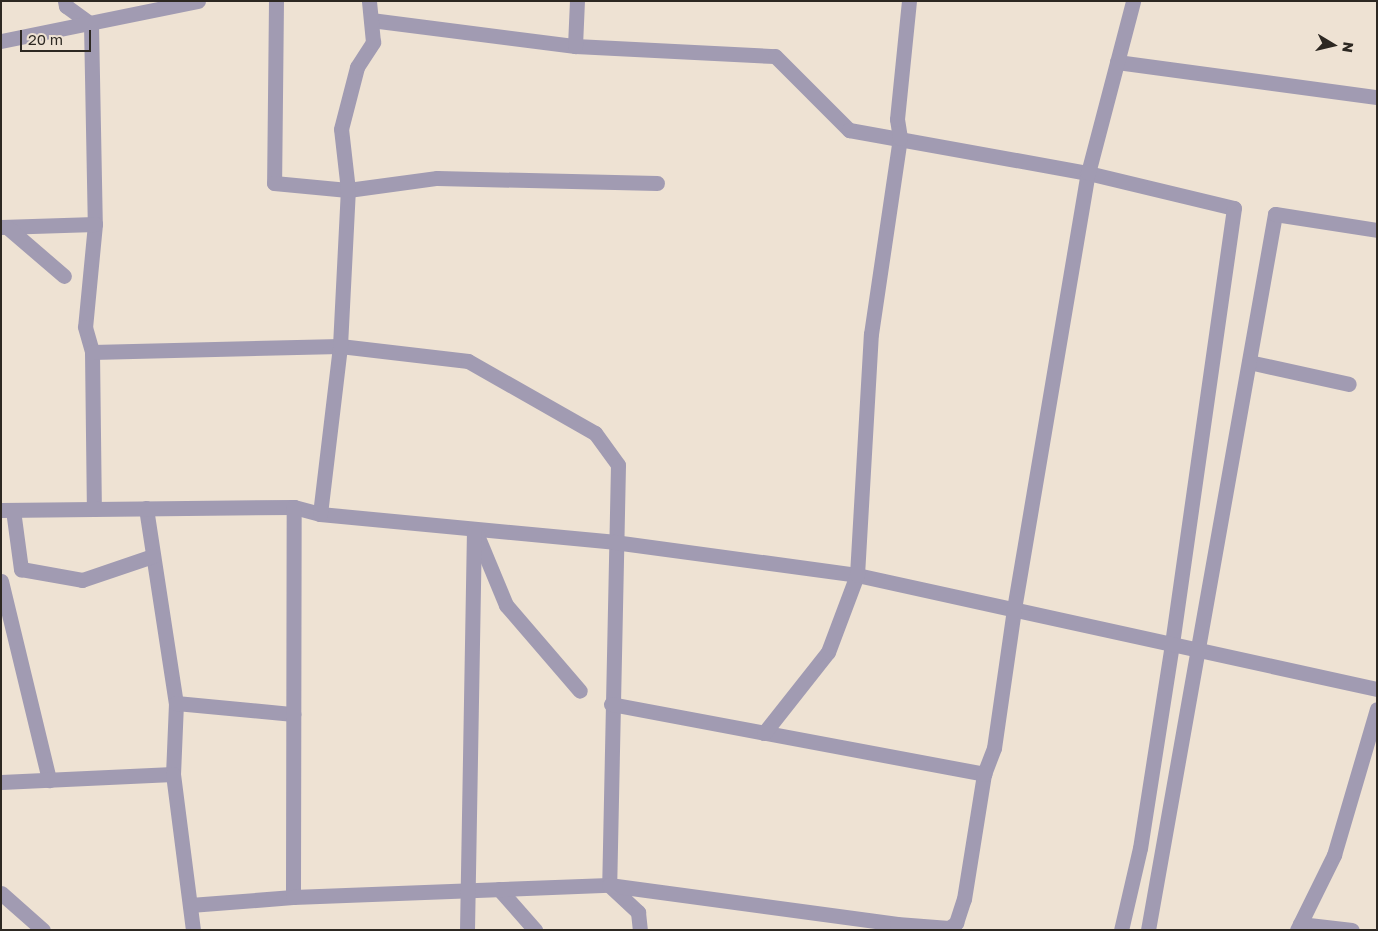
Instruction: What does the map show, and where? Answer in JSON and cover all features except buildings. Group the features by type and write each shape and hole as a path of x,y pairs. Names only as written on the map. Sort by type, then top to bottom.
{"street":[{"path":"65,1 66,6 91,24"},
{"path":"1,40 91,24 198,1"},
{"path":"276,1 274,183 348,190 438,178 657,183"},
{"path":"320,514 340,346 348,190 341,129 357,68 373,42 369,1"},
{"path":"575,46 577,1"},
{"path":"764,733 828,652 857,575 872,334 900,138 897,119 909,1"},
{"path":"190,905 293,897 608,885 949,928 956,923 964,898 984,774 994,748 1014,609 1088,172 1133,1"},
{"path":"371,20 575,46 775,56 849,130 1088,172 1234,208 1172,644 1140,848 1121,930"},
{"path":"91,24 95,224 85,327 92,352 94,509"},
{"path":"1117,62 1377,97"},
{"path":"1148,930 1275,214 1377,230"},
{"path":"4,227 95,224"},
{"path":"4,227 64,276"},
{"path":"92,352 340,346 468,361 595,433 618,465 614,542 608,885 638,912 638,926"},
{"path":"1249,362 1349,384"},
{"path":"293,897 294,507"},
{"path":"153,556 82,580 20,569 7,510 294,507 320,514 614,542 857,575 1377,689"},
{"path":"146,508 176,703 173,774 193,930"},
{"path":"474,529 506,605 580,692"},
{"path":"467,930 474,529"},
{"path":"1,581 49,780"},
{"path":"176,703 293,714"},
{"path":"611,704 984,774"},
{"path":"1352,930 1299,927 1334,855 1374,729 1377,709"},
{"path":"1,782 173,774"},
{"path":"499,889 535,930"},
{"path":"1,893 43,930"}]}
